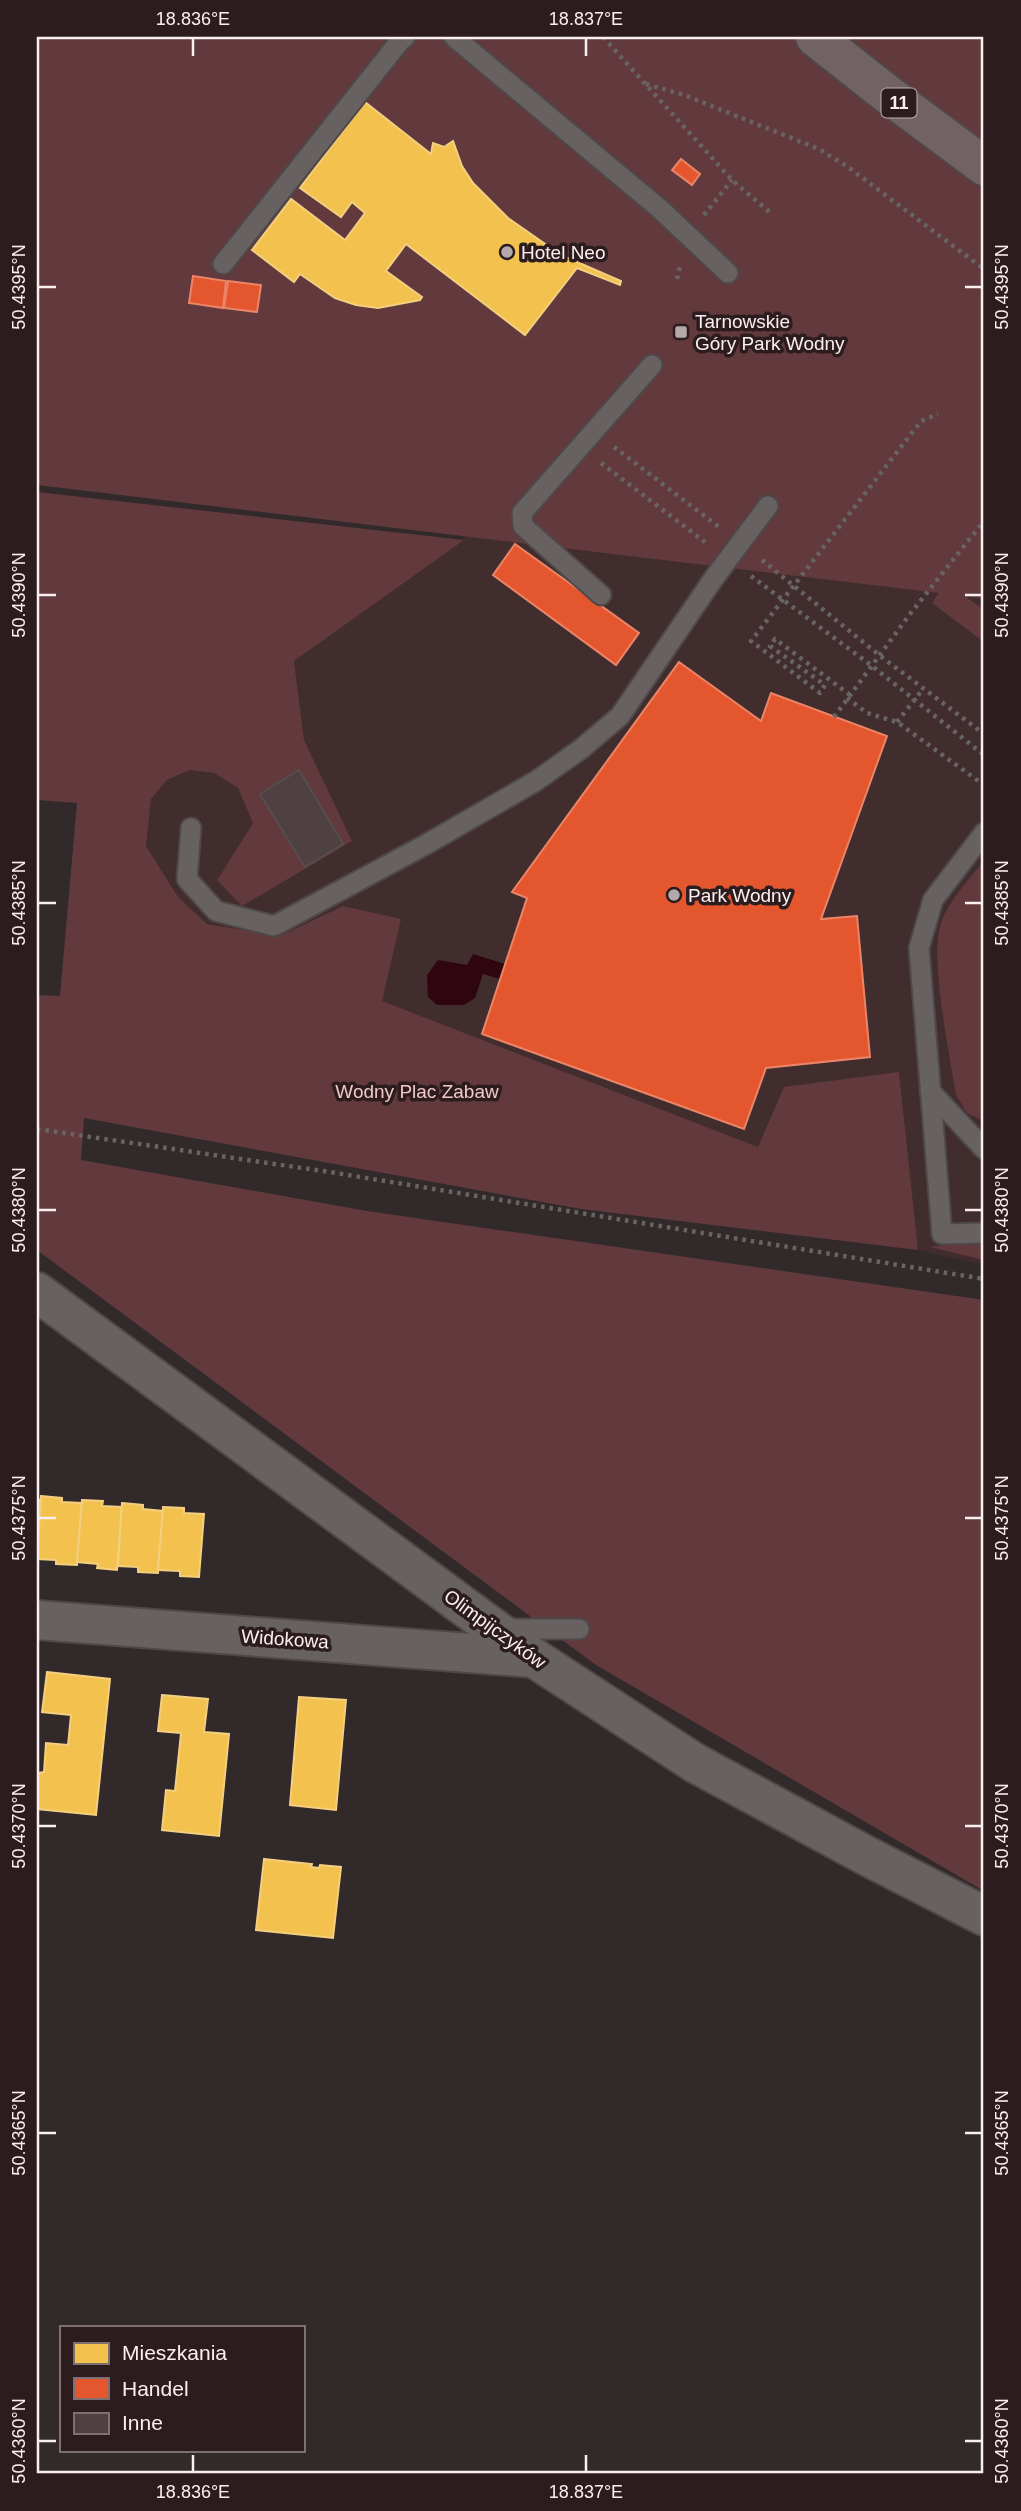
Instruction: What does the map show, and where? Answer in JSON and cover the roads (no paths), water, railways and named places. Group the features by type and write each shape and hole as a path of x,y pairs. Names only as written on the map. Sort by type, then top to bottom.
{"highway":[{"name":"11","path":"815,37 984,166"}],"street":[{"name":"Olimpijczyków","path":"37,1292 534,1658 695,1763 984,1916"},
{"name":"Widokowa","path":"37,1619 534,1658"}],"lane":[{"path":"223,264 405,37"},
{"path":"454,37 660,209 729,272"},
{"path":"601,595 523,526 522,513 652,365"},
{"path":"191,828 187,879 216,911 274,926 479,814 536,781 581,749 620,716 768,506"},
{"path":"984,833 933,900 919,948 942,1234 984,1233"},
{"path":"930,1091 984,1149"},
{"path":"494,1629 579,1629"}],"place":[{"name":"Hotel Neo","path":"507,252"},
{"name":"Tarnowskie Góry Park Wodny","path":"681,332"},
{"name":"Park Wodny","path":"674,895"}],"park label":[{"name":"Wodny Plac Zabaw","path":"417,1091"}]}
